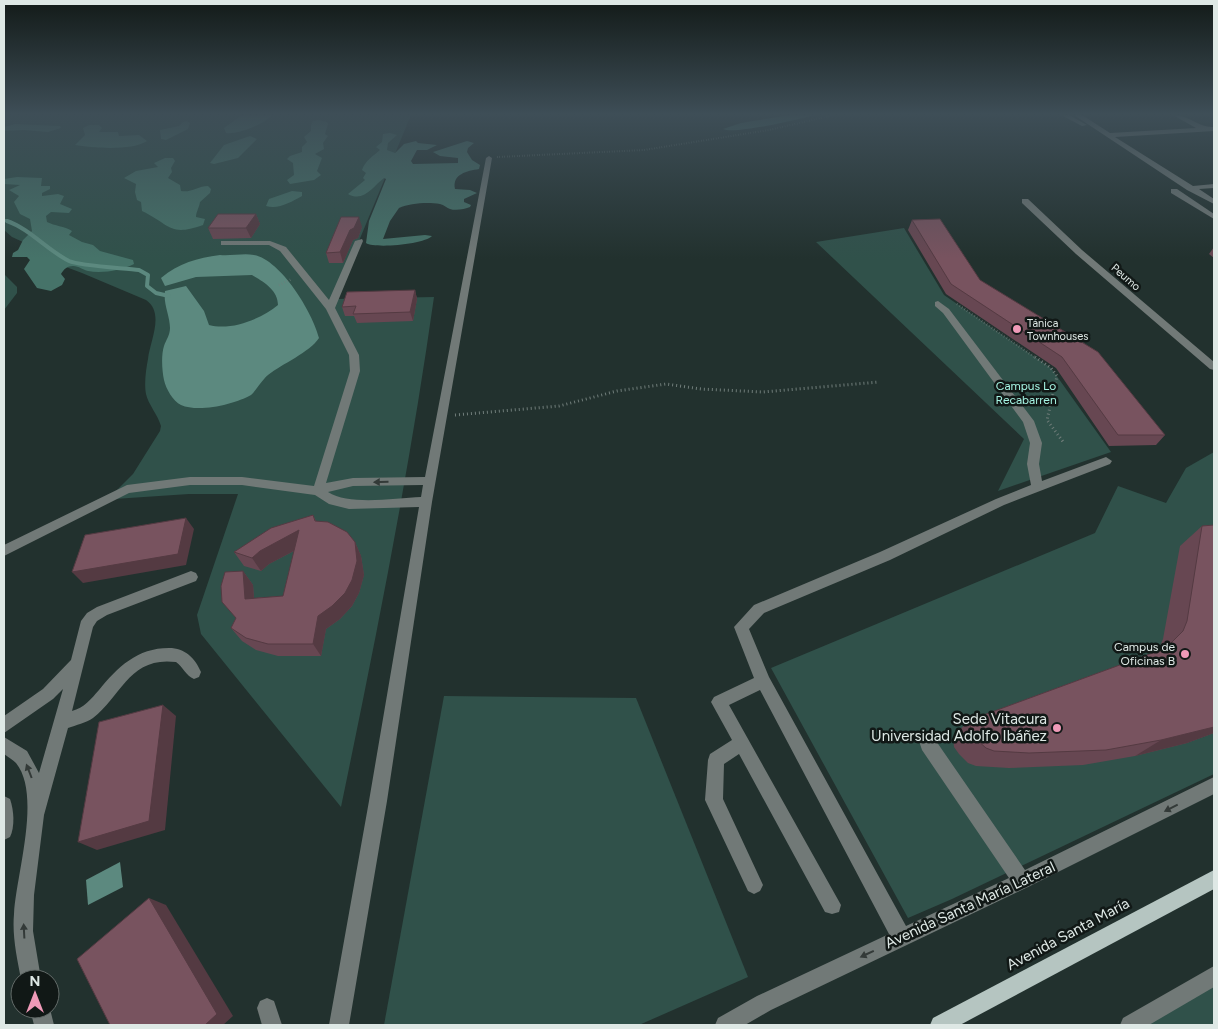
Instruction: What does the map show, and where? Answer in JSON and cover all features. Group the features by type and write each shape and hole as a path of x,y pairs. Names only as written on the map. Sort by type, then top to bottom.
{"main road":[{"name":"Avenida Santa María","path":"940,1025 1214,879"}],"street":[{"path":"339,1025 380,791 426,502 488,163"},
{"path":"1151,163 1214,202"},
{"path":"1190,188 1214,186"},
{"path":"1190,188 1214,207"},
{"path":"1174,191 1214,217"},
{"name":"Peumo","path":"1025,201 1086,258 1214,367"},
{"path":"330,308 358,241"},
{"path":"224,243 270,243 283,249 330,308 354,355 355,371 318,491"},
{"path":"946,306 1028,421 1036,443 1033,464 1037,488"},
{"path":"902,938 763,681 741,627 759,609 885,556 1000,502 1106,461"},
{"path":"4,551 127,489 190,481 233,481 318,491 334,501 349,504 426,502"},
{"path":"318,491 337,484 353,482 430,481"},
{"path":"29,969 23,914 37,812 86,625 92,617 102,611 191,576"},
{"path":"61,723 88,713 130,666 150,655 174,654 189,661 194,672"},
{"path":"4,725 48,694 78,661"},
{"path":"763,681 719,702 832,905"},
{"path":"742,743 716,760 714,800 754,886"},
{"path":"928,744 1022,881"},
{"path":"4,745 19,755 30,770 37,812"},
{"name":"Avenida Santa María Lateral","path":"725,1025 764,1003 1022,881 1214,785"},
{"path":"4,805 4,832"},
{"path":"1130,1025 1214,976"}],"path":[{"path":"279,285 293,278"},
{"path":"949,299 1051,368 1057,376 1047,420 1064,443"},
{"path":"442,416 560,406 617,391 666,384 701,389 763,392 879,382"}],"green space":[{"path":"4,163 391,163 335,299 434,297 392,553 341,807 201,634 197,615 238,494 189,494 114,499 115,492 133,474 160,431 161,426 147,398 145,386 147,363 156,320 152,306 146,300 66,267 12,237 4,230"},
{"name":"Campus Lo Recabarren","path":"904,228 944,295 1051,368 1111,452 998,491 1024,439 816,242"},
{"path":"4,274 17,287 17,293 4,310"},
{"path":"1214,452 1214,774 952,899 908,918 771,668 1095,533 1118,486 1166,503 1186,468"},
{"path":"444,696 636,698 748,977 639,1025 384,1025"},
{"path":"1214,976 1214,1025 1130,1025"}],"shaded area":[{"path":"154,163 174,163 171,168 172,172 168,178 180,185 181,191 208,186 211,189 210,193 200,202 196,213 196,217 205,219 203,225 176,230 142,211 141,202 137,200 135,192 136,184 124,178 136,171 158,167"},
{"path":"293,163 320,163 317,171 321,175 314,180 290,184 287,180 294,175"},
{"path":"477,163 480,165 479,169 461,174 456,180 455,189 470,190 477,193 464,199 464,202 471,205 470,207 458,210 430,203 403,206 399,208 390,221 383,239 432,236 428,239 410,243 389,246 371,245 366,243 369,221 386,179 384,178 364,195 354,196 348,194 365,180 363,178 366,173 362,170 365,164"},
{"path":"17,177 42,178 41,186 50,186 50,189 42,193 42,196 58,194 64,196 60,204 72,209 69,213 51,212 46,216 47,222 72,231 69,235 93,245 100,251 133,260 134,264 106,272 88,271 75,266 69,267 61,274 65,279 62,285 51,291 37,288 24,269 30,260 27,257 12,257 23,240 32,231 30,219 20,214 14,202 19,196 9,190 20,185 4,184 4,179"},
{"path":"292,191 302,192 302,196 280,206 266,206 269,199"},
{"path":"220,255 254,255 275,267 285,277 303,302 316,327 319,338 303,353 268,375 251,395 236,401 207,408 189,407 175,401 168,391 164,380 162,354 170,328 165,291 186,286 204,311 209,325 236,325 263,315 278,305 273,291 252,275 196,277 165,286 161,278 175,268 189,262"},
{"path":"120,862 123,887 88,905 86,880"}],"building":[{"path":"218,214 256,214 246,228 208,228"},
{"path":"341,217 359,217 354,228 350,230 340,252 326,253"},
{"path":"940,219 980,280 1098,352 1165,435 1118,435 1062,357 951,284 912,220"},
{"path":"415,290 410,312 353,314 356,306 342,307 347,292"},
{"path":"313,515 315,521 328,522 347,532 355,542 357,561 352,580 345,593 318,616 313,644 268,644 246,638 231,628 236,618 222,602 221,586 225,572 243,571 245,599 283,596 299,530 260,551 252,558 234,552 271,528"},
{"path":"186,518 178,554 72,572 85,535"},
{"name":"Campus de Oficinas B","path":"1214,525 1214,727 1161,740 1106,750 1029,753 994,751 986,748 976,739 971,731 970,720 1166,648 1183,631 1187,621 1202,526"},
{"path":"163,705 149,821 78,842 99,722"},
{"path":"149,898 217,1014 205,1025 110,1025 77,959"}],"waterway":[{"path":"4,220 11,222"},
{"path":"7,221 23,229 69,261 92,266 139,270 148,275 147,286 156,293 169,296"}],"place":[{"name":"Tánica Townhouses","path":"1017,329"},
{"name":"Campus de Oficinas B","path":"1185,654"},
{"name":"Sede Vitacura Universidad Adolfo Ibáñez","path":"1057,728"}]}
